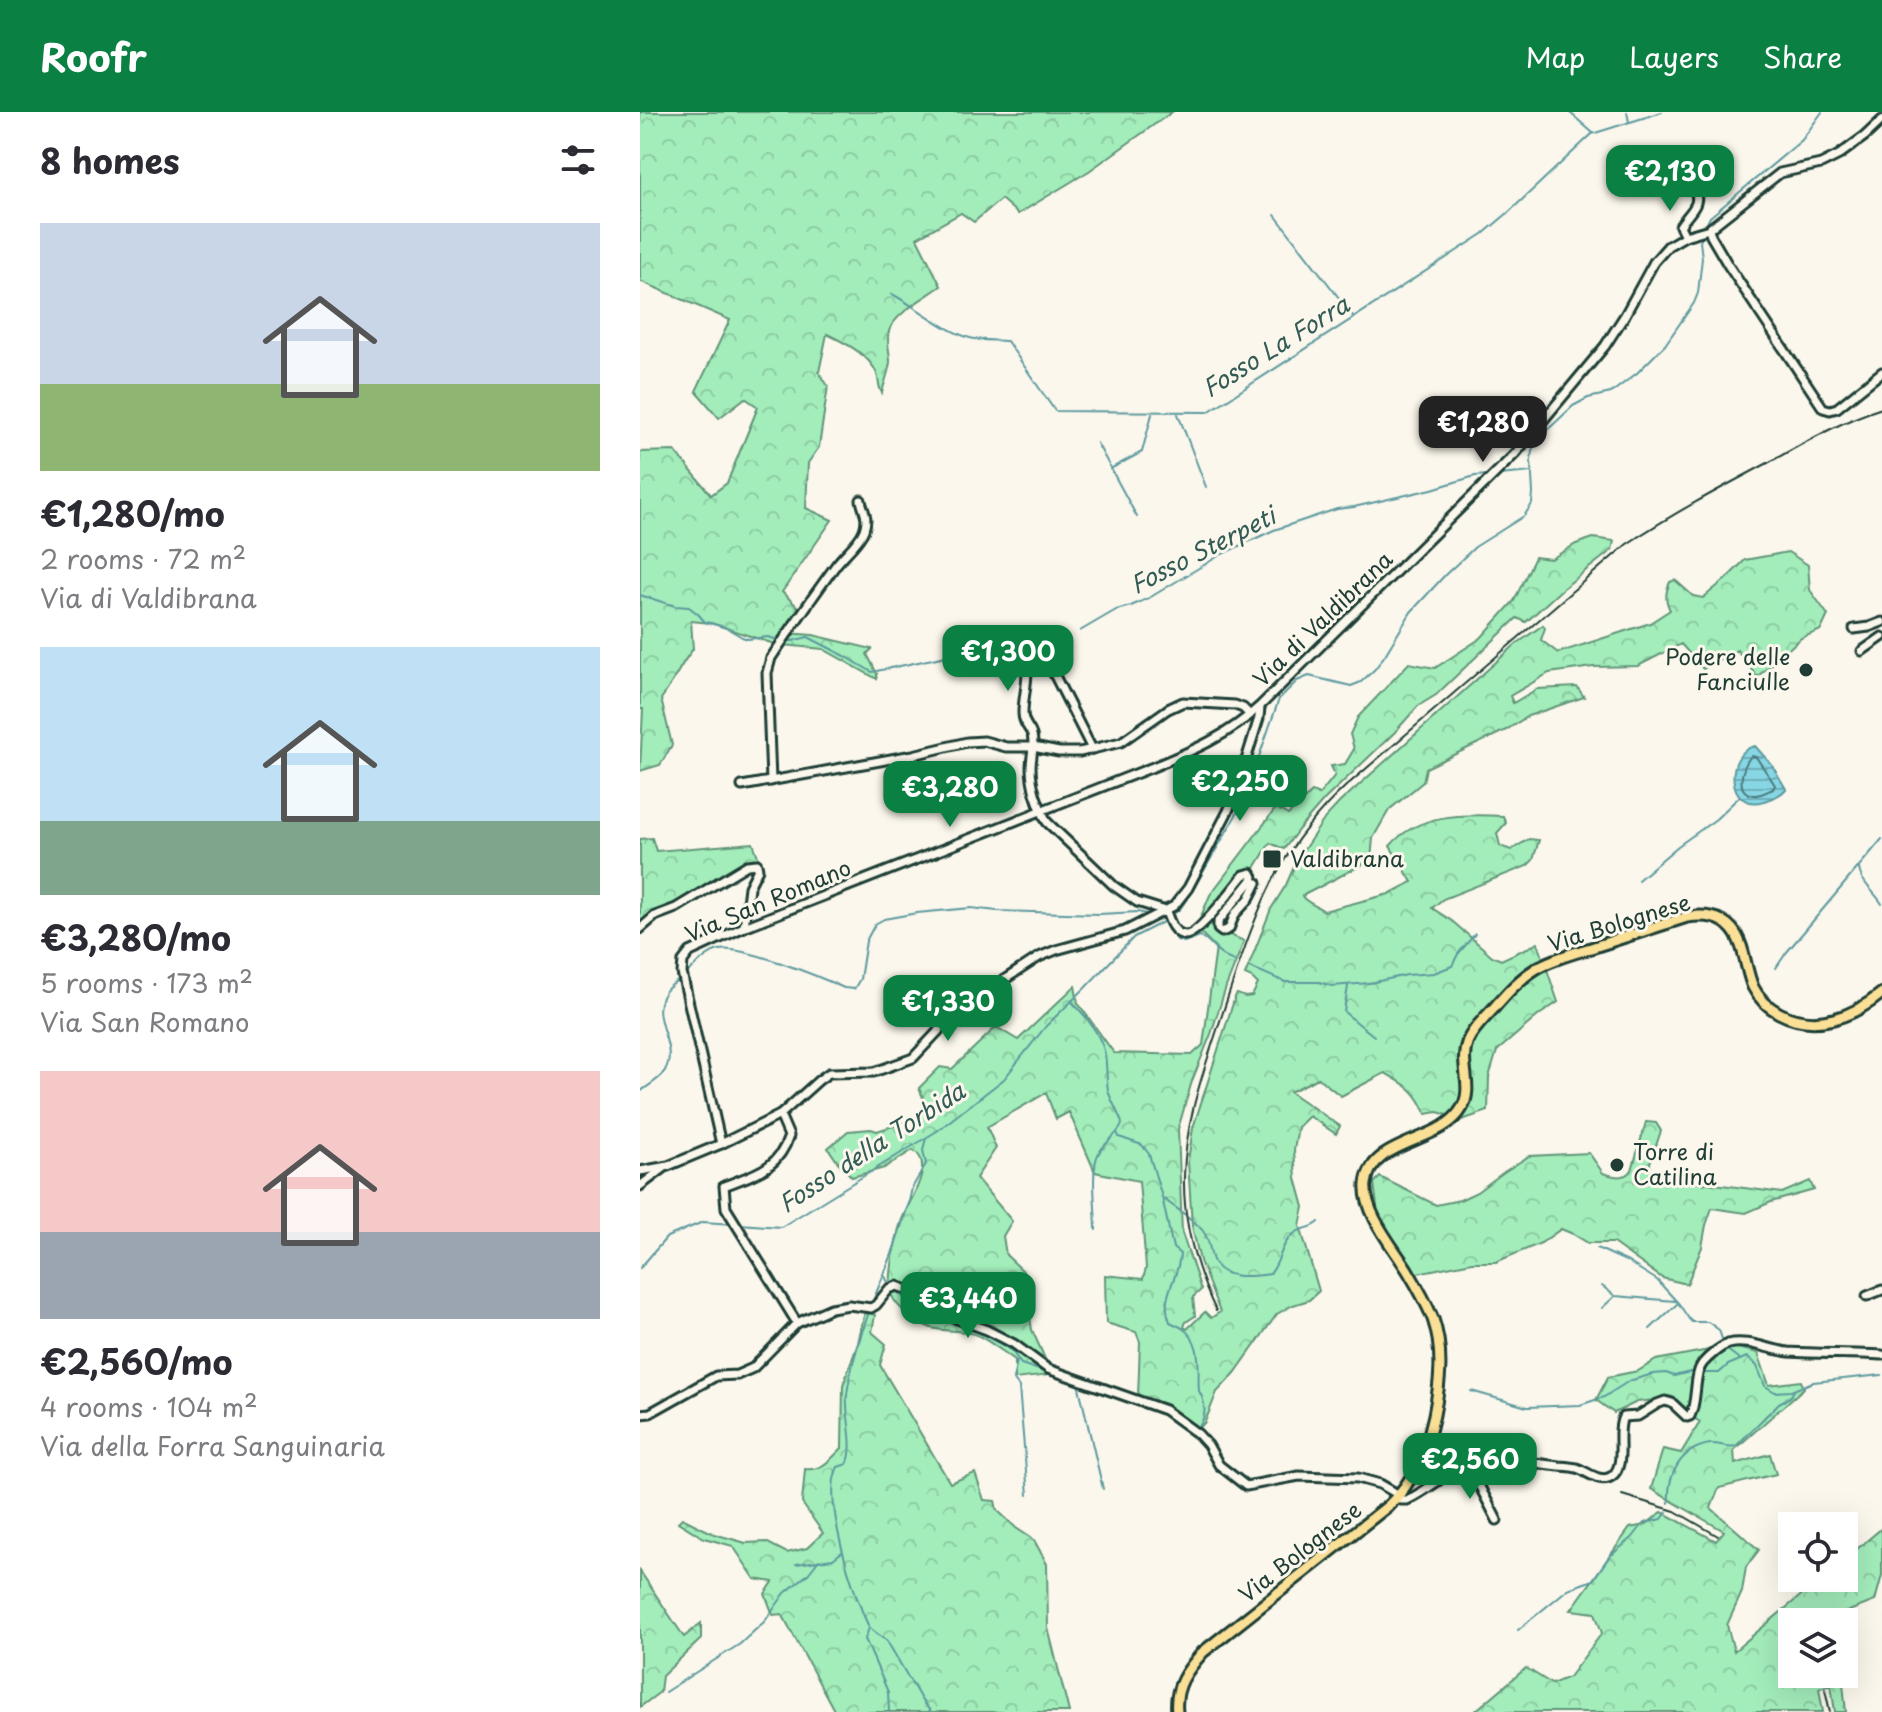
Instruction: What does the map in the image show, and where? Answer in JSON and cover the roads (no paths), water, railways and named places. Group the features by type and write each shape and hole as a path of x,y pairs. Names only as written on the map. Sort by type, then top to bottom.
{"main road":[{"name":"Via Bolognese","path":"1177,1712 1178,1690 1203,1652 1398,1496 1414,1474 1429,1437 1439,1391 1440,1351 1427,1305 1374,1217 1366,1185 1372,1168 1383,1156 1444,1126 1457,1116 1467,1096 1467,1043 1506,994 1527,975 1551,961 1687,917 1701,916 1718,919 1731,928 1740,944 1754,990 1767,1005 1789,1017 1811,1022 1835,1019 1863,1007 1882,993"}],"street":[{"name":"Via di Valdibrana","path":"640,1171 668,1166 780,1115 829,1073 874,1072 913,1058 957,1013 1042,955 1125,931 1174,906 1188,888 1223,824 1237,789 1260,706 1515,454 1605,346 1660,254 1685,236 1708,230 1780,173 1821,164 1839,155 1882,120"},
{"path":"1670,173 1692,187 1697,199 1680,226 1685,236"},
{"path":"1708,230 1823,408 1837,408 1882,372"},
{"path":"771,781 767,673 771,658 839,561 861,536 866,512 861,500"},
{"path":"1854,629 1882,622"},
{"path":"1043,636 1052,670 1092,749"},
{"path":"1862,651 1882,637"},
{"path":"1006,639 1012,649 1021,650 1027,662 1023,717 1031,733 1031,770 1041,811 1047,822 1114,886 1137,902 1166,911 1170,924 1180,934 1194,933 1244,875 1251,873 1252,880 1217,924 1218,929 1225,932 1257,883"},
{"path":"742,786 967,742 984,741 1006,747 1033,747 1069,753 1092,749 1121,742 1183,702 1235,705 1250,715"},
{"name":"Via San Romano","path":"721,1144 682,973 683,961 690,952 744,927 1197,749 1228,732 1260,706"},
{"path":"640,929 655,916 676,908 747,865 757,864 758,869 749,887 744,927"},
{"path":"780,1115 789,1136 784,1152 765,1171 724,1186 726,1208 797,1323"},
{"name":"Via di Valdibrana","path":"640,1186 668,1166"},
{"path":"640,1414 650,1413 716,1376 737,1375 753,1368 797,1323 831,1308 849,1305 871,1308 889,1289 897,1286 939,1305 957,1319 1014,1344 1048,1369 1165,1410 1198,1434 1219,1465 1246,1486 1299,1476 1358,1478 1384,1485 1405,1501 1479,1460 1569,1467 1599,1478 1610,1478 1619,1467 1619,1427 1623,1417 1638,1416 1665,1401 1672,1403 1687,1417 1690,1416 1694,1409 1699,1370 1703,1363 1728,1344 1754,1344 1789,1352 1882,1355"},
{"path":"1867,1296 1882,1290"},
{"path":"1462,1468 1480,1487 1497,1520"}],"water":[{"path":"1755,746 1772,765 1786,789 1773,798 1751,802 1742,798 1736,790 1734,769 1745,751"}],"waterway":[{"path":"1569,112 1593,133"},
{"path":"1627,112 1629,122"},
{"name":"Fosso La Forra","path":"892,294 960,334 975,339 1007,341 1055,411 1208,412 1483,234 1592,134 1662,112"},
{"path":"1704,229 1710,217 1802,140 1822,112"},
{"path":"1275,215 1353,316"},
{"path":"1170,917 1191,893 1243,803 1279,699 1297,681 1309,676 1351,686 1361,682 1375,669 1411,612 1446,574 1475,547 1524,516 1532,504 1532,450 1539,438 1573,406 1588,398 1611,393 1637,373 1665,345 1694,303 1698,293 1702,235"},
{"path":"1112,468 1142,452 1152,414"},
{"path":"1178,414 1206,487"},
{"path":"1097,443 1137,517"},
{"name":"Fosso Sterpeti","path":"1499,475 1532,472"},
{"name":"Fosso Sterpeti","path":"1080,631 1116,610 1149,598 1222,554 1274,530 1337,509 1488,475"},
{"name":"Fosso Sterpeti","path":"640,595 689,607 705,622 725,627 748,639 768,637 778,640"},
{"name":"Fosso Sterpeti","path":"785,641 808,637 872,672 983,648"},
{"path":"1638,880 1716,819 1740,796"},
{"path":"1776,968 1882,839"},
{"path":"1859,868 1865,882 1882,904"},
{"path":"684,976 710,954 730,950 762,957 854,989 860,979 866,941 875,924 884,919 971,908 1099,914 1138,912 1151,915"},
{"path":"1164,921 1177,940 1184,942 1200,936 1219,953 1234,961"},
{"name":"Fosso della Torbida","path":"740,1224 781,1227 937,1131 1004,1079 1046,1026 1134,937 1165,921"},
{"path":"1250,967 1285,982 1319,982 1332,986 1370,983 1434,973 1452,966 1475,934"},
{"path":"640,1092 661,1076 667,1066 668,1045 659,1013 660,1002 666,990 679,980"},
{"path":"1348,986 1344,1012 1374,1036"},
{"path":"1072,1002 1092,1025 1103,1046 1108,1090 1122,1124 1099,1152 1095,1164 1096,1230"},
{"path":"1118,1134 1142,1145 1149,1154 1173,1248 1180,1254 1168,1295 1167,1312 1170,1322 1189,1334 1197,1349 1199,1391 1204,1409 1199,1427 1207,1438"},
{"path":"872,1303 891,1257 912,1188 926,1164 923,1150 926,1138"},
{"path":"1164,1199 1203,1231 1217,1267 1238,1276 1270,1274 1290,1237 1319,1222"},
{"name":"Fosso della Torbida","path":"640,1268 667,1237 703,1222 733,1224"},
{"path":"1597,1248 1657,1280 1692,1322 1708,1322 1719,1330 1723,1342"},
{"path":"884,1275 891,1287"},
{"path":"1602,1286 1615,1296 1675,1301"},
{"path":"895,1291 938,1318 972,1329 1006,1347 1021,1364 1045,1372"},
{"path":"1602,1308 1614,1297"},
{"path":"1650,1329 1677,1304"},
{"path":"870,1309 848,1385 851,1449 847,1464 838,1467 834,1481 836,1522 848,1570 868,1625 887,1641 931,1712"},
{"path":"1725,1348 1739,1359"},
{"path":"1701,1373 1719,1373 1728,1365 1747,1357 1757,1366 1765,1386 1775,1392 1791,1391 1813,1382 1882,1375"},
{"path":"1017,1361 1013,1379 1019,1387 1028,1495"},
{"path":"1471,1391 1527,1407 1580,1405 1604,1397 1629,1381 1653,1374 1695,1374"},
{"path":"1070,1380 1078,1383 1103,1489"},
{"path":"1669,1503 1673,1473 1683,1457 1710,1444 1736,1446 1794,1391"},
{"path":"1518,1630 1568,1589 1593,1580 1608,1558 1644,1523 1662,1519 1667,1512"},
{"path":"796,1564 833,1559 842,1552"},
{"path":"665,1692 740,1644 765,1621 785,1593 819,1560"},
{"path":"869,1628 865,1639 888,1692 889,1712"}],"railway":[{"path":"1216,1311 1202,1279 1188,1229 1184,1194 1188,1134 1203,1073 1248,940 1270,887 1300,837 1346,786 1627,544 1809,440 1882,408"},
{"path":"1622,1495 1675,1511 1718,1536"},
{"path":"1825,1689 1830,1712"}],"place":[{"name":"Podere delle Fanciulle","path":"1806,670"},
{"name":"Valdibrana","path":"1272,859"},
{"name":"Torre di Catilina","path":"1617,1165"}]}
